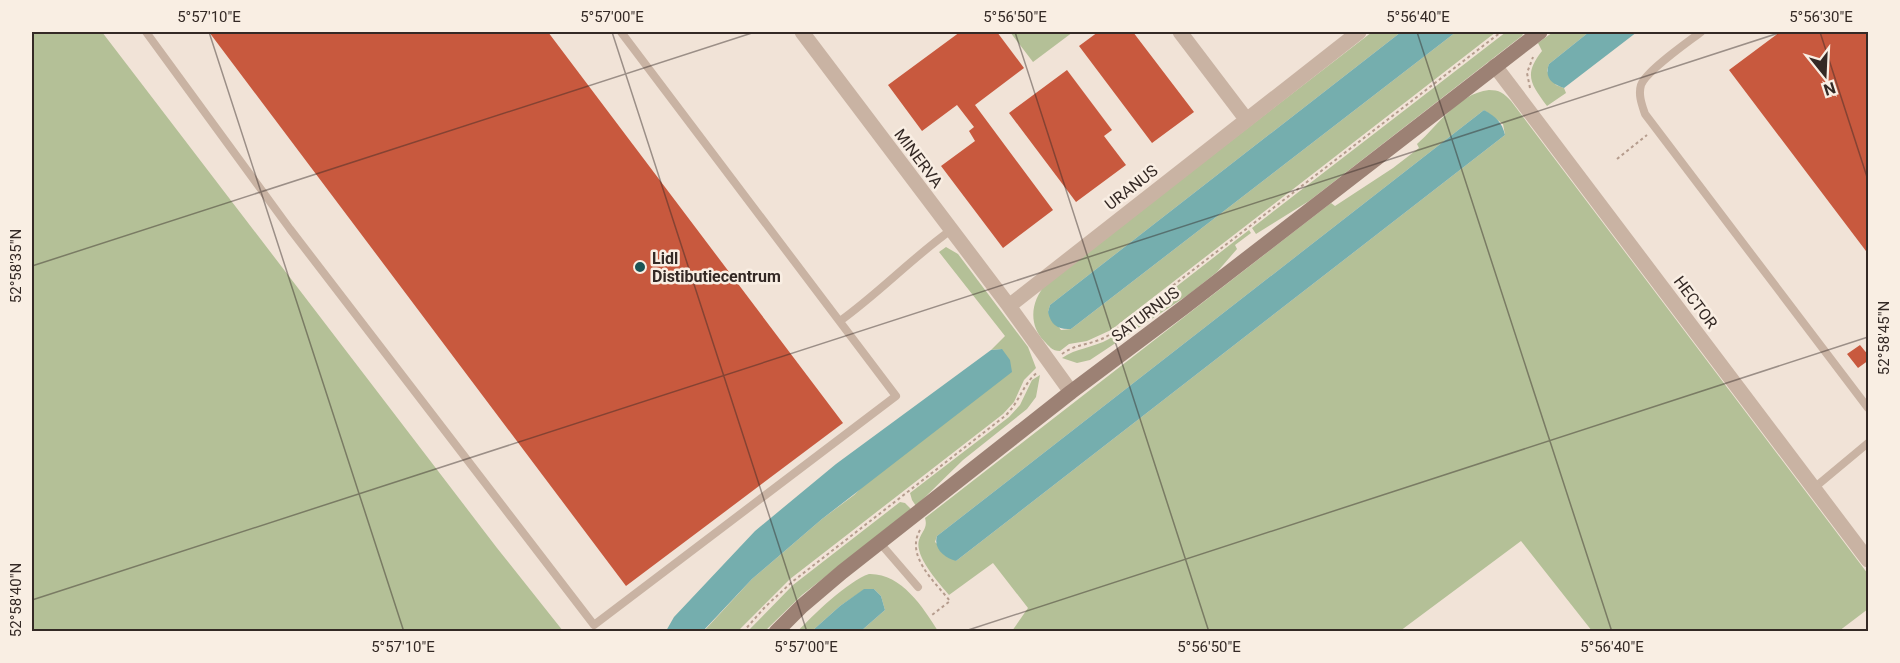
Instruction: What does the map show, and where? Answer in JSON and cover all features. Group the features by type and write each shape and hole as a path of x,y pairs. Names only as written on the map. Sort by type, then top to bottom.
{"main road":[{"name":"SATURNUS","path":"776,632 821,590 1071,392 1540,32"}],"street":[{"name":"MINERVA","path":"802,32 1009,306"},
{"path":"1180,32 1246,119"},
{"name":"URANUS","path":"1009,306 1359,32"},
{"name":"HECTOR","path":"1495,66 1869,560"},
{"path":"1009,306 1071,392"}],"lane":[{"path":"146,32 290,229 594,625 896,396 621,32"},
{"path":"1701,32 1650,73 1641,85 1640,99 1645,114 1869,408"},
{"path":"840,321 864,304 951,230"},
{"path":"1814,488 1869,443"},
{"path":"880,543 918,587"}],"path":[{"path":"1059,355 1072,347 1098,341 1109,335 1501,32"},
{"path":"1531,88 1527,80 1527,73 1529,63 1536,53"},
{"path":"1617,159 1656,128"},
{"path":"743,632 792,582 1005,416 1018,402 1028,380 1039,371"},
{"path":"924,526 915,540 916,554 950,601 932,615"}],"green space":[{"path":"32,32 102,32 563,631 32,631"},
{"path":"1010,32 1073,32 1033,62"},
{"path":"1372,32 1401,32 1050,305 1048,312 1061,330 1071,329 1456,32 1496,32 1111,330 1087,341 1069,344 1060,351 1047,345 1035,327 1033,312 1037,298 1046,284"},
{"path":"1506,32 1521,32 1523,35 1309,201 1256,234 1252,228"},
{"path":"1553,32 1589,32 1549,64 1547,71 1556,85 1564,88 1566,93 1547,106 1533,85 1531,73 1542,51 1538,43"},
{"path":"1496,91 1504,94 1511,101 1868,574 1868,609 1839,631 1592,631 1521,541 1400,631 1012,631 1028,608 993,563 949,595 928,569 920,554 918,546 925,527 925,518 1331,203 1335,206 1393,168 1419,148 1417,144 1449,111 1467,97","holes":["1484,110 1503,124 1505,135 956,561 935,542 937,536"]},
{"path":"1249,230 1251,233 1235,245 1237,249 1217,272 1188,295 1090,360 1077,363 1062,358 1109,339"},
{"path":"946,247 958,254 1028,347 1036,368 1024,380 1014,402 1003,414 790,579 738,631 703,632 752,579 822,519 854,495 1002,349 991,350 1005,336 939,252"},
{"path":"1040,375 1036,397 1027,409 963,460 916,506 910,493 1009,417 1020,405 1032,380"},
{"path":"900,502 905,503 911,509 802,595 765,631 747,632 793,585"},
{"path":"869,574 881,575 901,585 918,602 938,631 861,631 885,610 881,596 874,589 865,589 840,606 812,631 797,632 841,591"}],"water":[{"path":"1401,32 1456,32 1071,329 1062,329 1053,323 1048,312 1050,305"},
{"path":"1589,32 1637,32 1564,88 1556,85 1548,77 1549,64"},
{"path":"1484,110 1498,120 1505,135 956,561 948,558 938,549 937,536"},
{"path":"1002,349 1010,360 1012,372 822,519 752,579 703,631 666,631 674,617 755,531 836,464 991,350"},
{"path":"864,589 874,589 881,596 885,610 861,631 812,631 840,606"}],"building":[{"path":"209,32 548,32 843,423 626,586"},
{"path":"960,32 997,32 1024,68 975,105 1053,210 1003,248 941,166 975,141 969,131 974,127 957,105 922,131 888,85"},
{"path":"1098,32 1133,32 1194,112 1152,143 1079,46"},
{"path":"1780,32 1869,32 1869,255 1729,70"},
{"path":"1067,70 1112,130 1104,136 1126,165 1076,202 1009,113"},
{"path":"1860,345 1869,356 1869,360 1858,368 1847,354"}],"place":[{"name":"Lidl Distibutiecentrum","path":"640,267"}]}
